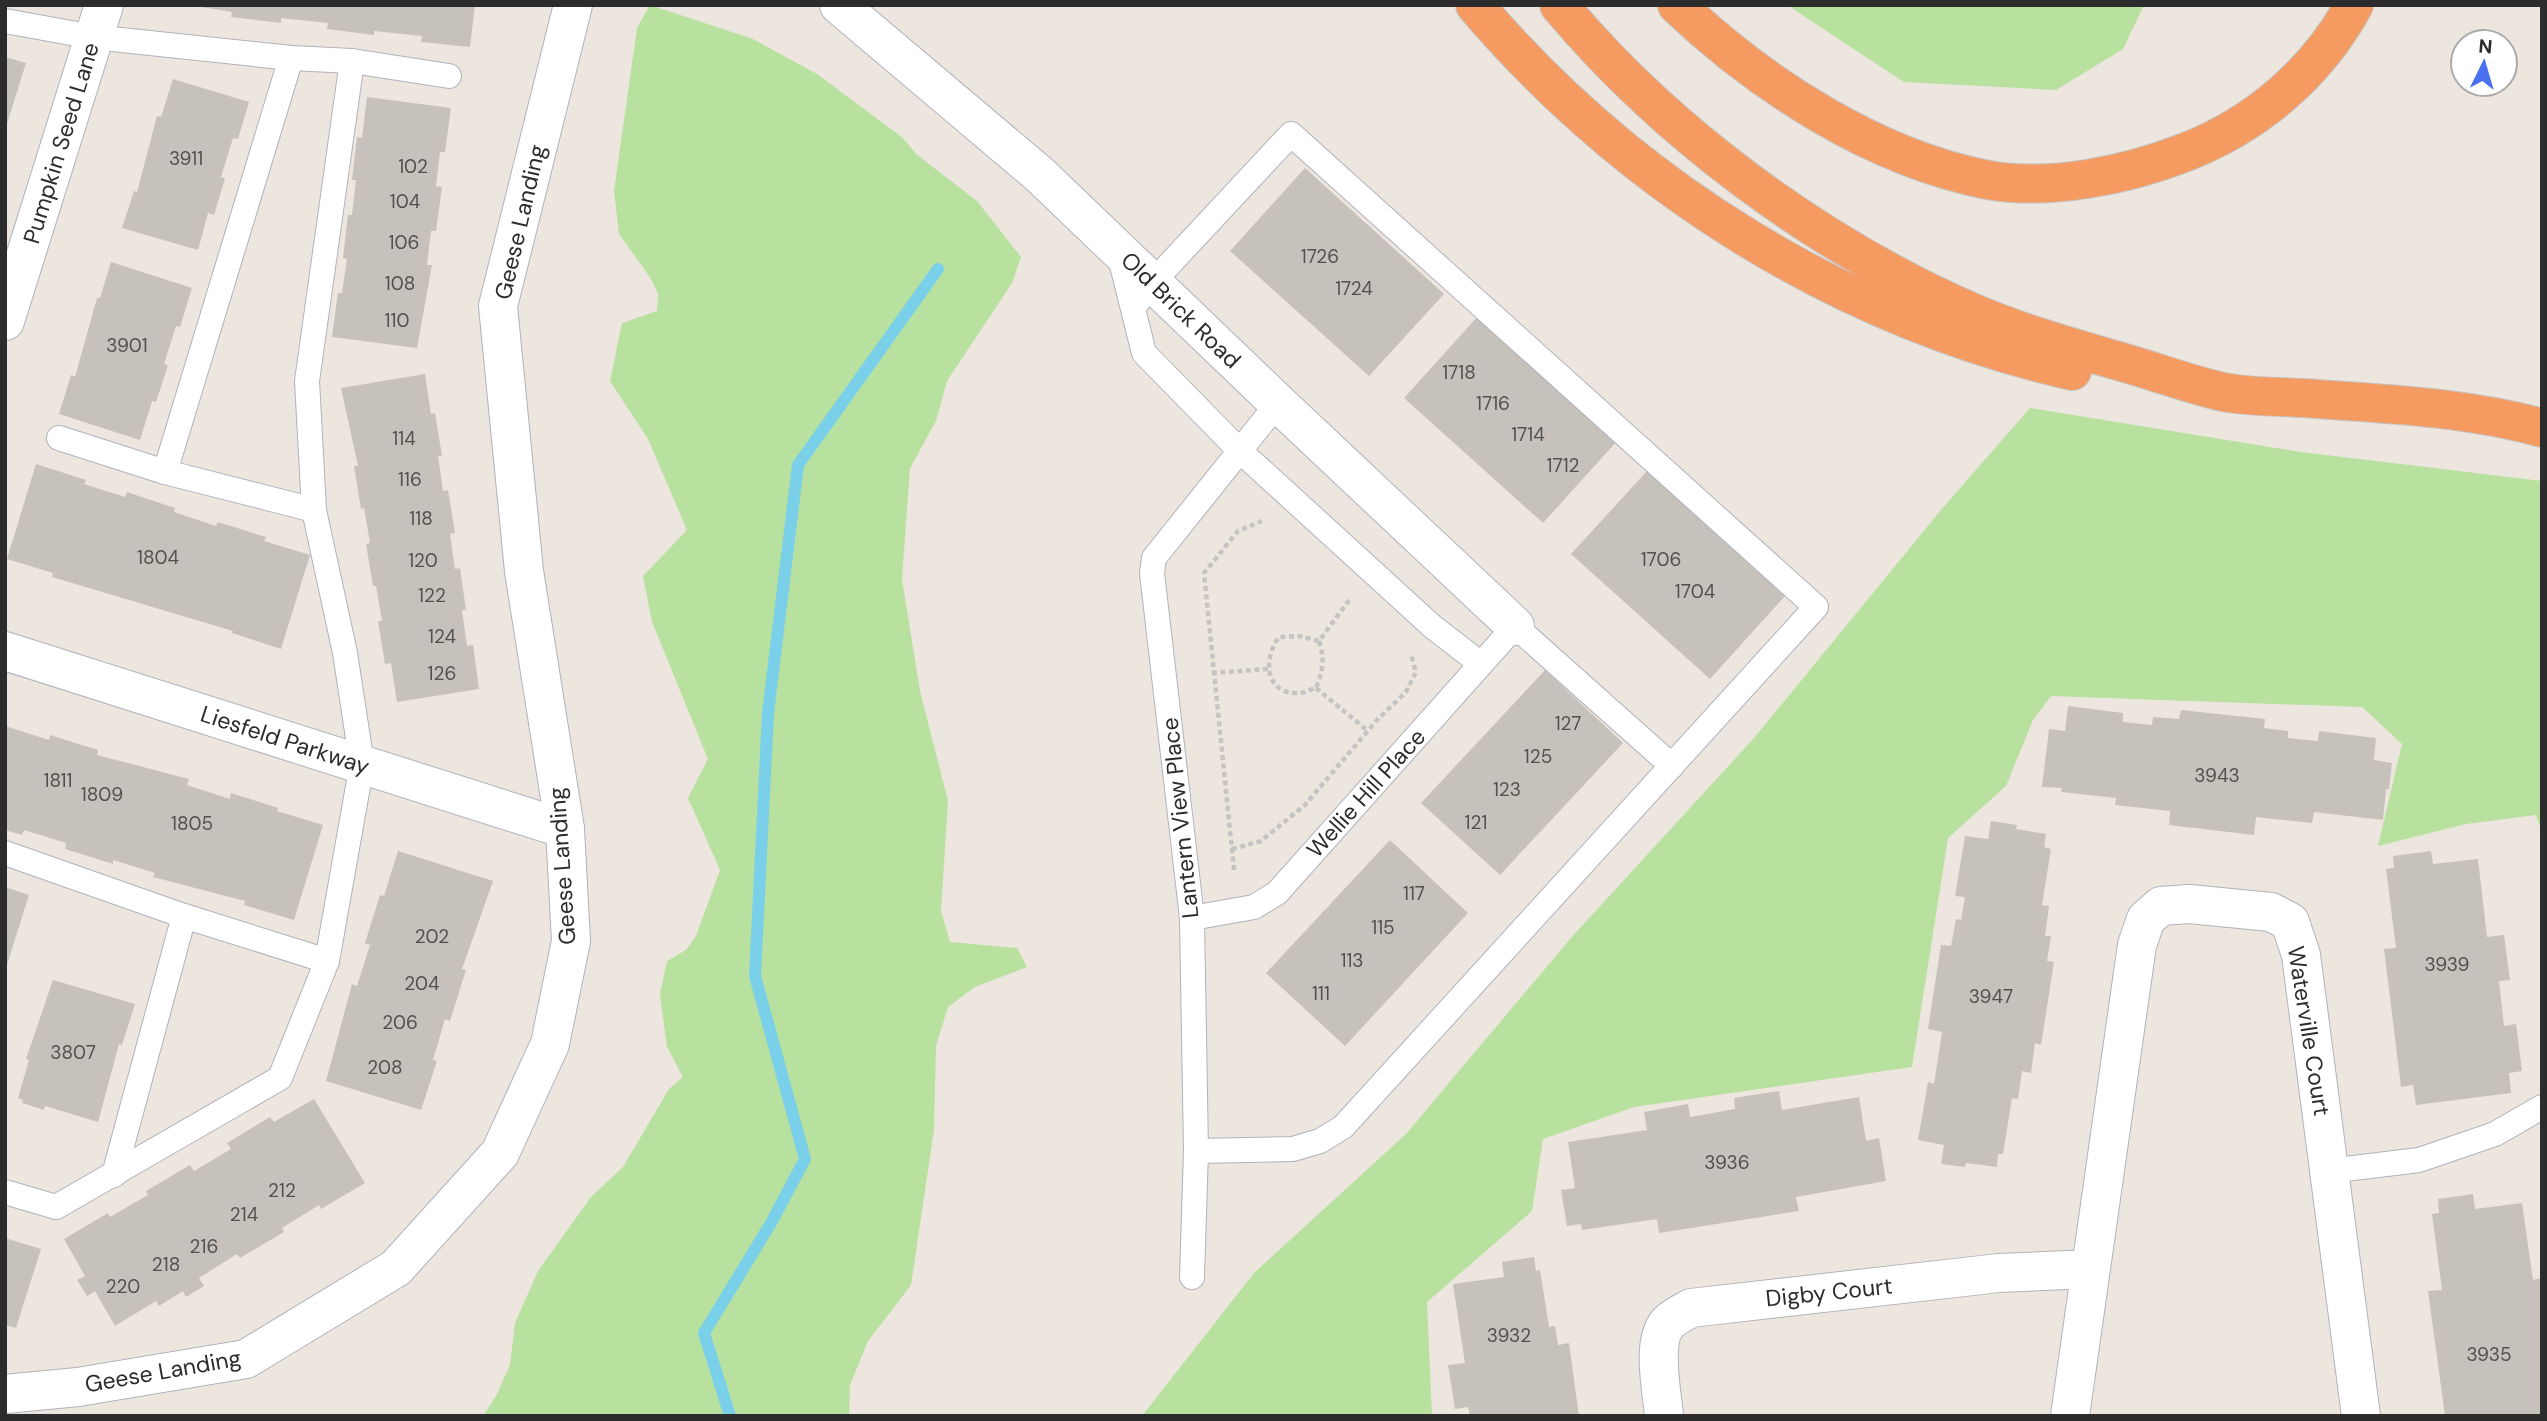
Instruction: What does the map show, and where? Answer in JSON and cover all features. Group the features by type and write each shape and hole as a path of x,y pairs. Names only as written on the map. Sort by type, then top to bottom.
{"highway":[{"path":"1475,5 1509,46 1565,100 1620,148 1695,203 1775,256 1832,286 1920,324 2015,358 2077,372 2224,392 2440,409 2542,428"},
{"path":"1559,5 1646,98 1707,150 1773,199 1884,268 1970,311 2027,333 2224,392"},
{"path":"1677,5 1732,53 1786,92 1831,119 1891,149 1943,169 1990,180 2047,183 2108,176 2158,163 2218,139 2260,113 2292,86 2319,56 2354,5"}],"street":[{"name":"Geese Landing","path":"5,1394 78,1387 247,1359 396,1268 500,1153 550,1044 571,941 565,829 524,571 498,306 573,5"},
{"name":"Old Brick Road","path":"839,5 1038,174 1118,249 1142,296 1278,403 1515,625"},
{"name":"Pumpkin Seed Lane","path":"5,321 99,21"},
{"name":"Liesfeld Parkway","path":"5,650 565,829"},
{"name":"Waterville Court","path":"2070,1416 2137,945 2146,919 2161,906 2189,904 2271,912 2290,922 2301,955 2361,1416"},
{"name":"Digby Court","path":"1664,1416 1659,1354 1661,1335 1668,1322 1691,1308 1999,1273 2090,1269"}],"lane":[{"path":"5,21 99,21 290,58 352,61 449,76"},
{"path":"165,472 290,58"},
{"path":"5,1192 56,1208 280,1078 327,961 362,764 345,653 314,510 307,381 352,61"},
{"path":"1196,1150 1293,1149 1320,1141 1343,1127 1816,607 1291,134 1142,296 1144,353 1240,451 1433,627 1481,664"},
{"name":"Lantern View Place","path":"1192,1278 1196,1150 1192,918 1152,573 1154,558 1278,403"},
{"path":"59,438 165,472 314,510"},
{"path":"1515,625 1672,766"},
{"name":"Wellie Hill Place","path":"1192,918 1254,907 1277,893 1515,625"},
{"path":"5,853 184,916 327,961"},
{"path":"114,1175 184,916"},
{"path":"2329,1171 2419,1160 2495,1134 2542,1107"}],"path":[{"path":"1234,870 1204,573 1238,531 1262,521"},
{"path":"1319,641 1350,599"},
{"path":"1316,688 1300,693 1280,689 1270,677 1268,669 1272,647 1279,636 1299,636 1319,641"},
{"path":"1316,688 1323,669 1324,655 1319,641"},
{"path":"1232,849 1261,841 1305,805 1368,731 1406,692 1416,672 1411,652"},
{"path":"1212,673 1268,669"},
{"path":"1316,688 1368,731"}],"green space":[{"path":"650,5 753,39 817,74 903,138 916,154 977,201 1021,257 1012,283 947,381 936,421 910,468 902,579 920,691 948,801 941,911 950,942 1017,948 1027,967 975,987 948,1007 936,1046 934,1130 911,1285 868,1341 850,1385 849,1416 483,1416 496,1396 510,1365 515,1323 538,1271 591,1197 623,1167 669,1089 683,1077 667,1047 660,994 667,961 686,950 696,936 720,870 688,798 708,759 652,622 643,576 687,530 648,439 610,381 622,323 657,311 658,294 650,277 619,234 614,191 637,28"},
{"path":"1787,5 2144,5 2123,49 2056,90 1904,82"},
{"path":"2030,408 2301,452 2542,481 2542,832 2536,815 2466,824 2378,846 2402,744 2362,707 2051,696 2033,720 2006,786 1948,838 1912,1067 1634,1107 1543,1139 1532,1211 1427,1302 1432,1416 1142,1416 1254,1273 1406,1134 1570,939 1754,738 1941,510"}],"building":[{"path":"189,5 475,5 470,47 421,42 422,36 374,31 374,35 327,29 328,23 281,18 281,23 231,17 232,12"},
{"path":"5,57 26,63 6,127 5,127"},
{"path":"173,79 249,102 238,139 233,138 221,177 225,178 214,215 208,213 198,250 122,228 134,191 137,192 157,116 161,117"},
{"path":"367,97 451,108 445,152 440,152 436,186 442,187 436,231 431,231 427,265 432,265 417,348 332,337 338,293 342,293 347,259 343,258 348,215 352,215 356,180 352,180 357,137 362,138"},
{"path":"1305,168 1444,294 1369,376 1230,251"},
{"path":"111,262 192,288 180,327 176,326 164,364 168,365 156,402 152,401 140,440 59,414 71,375 75,377 97,298 100,298"},
{"path":"1479,315 1618,440 1543,523 1404,398"},
{"path":"425,374 431,414 435,413 442,456 438,456 443,491 448,490 455,533 450,534 455,569 460,568 466,610 462,610 467,646 473,645 479,689 397,702 391,663 385,664 378,621 382,621 366,544 370,543 354,466 358,466 341,388"},
{"path":"36,464 86,480 84,484 125,497 127,492 175,508 174,512 216,526 218,522 266,537 264,541 310,555 281,649 232,633 233,631 52,577 53,573 7,559"},
{"path":"1647,471 1785,596 1710,679 1571,554"},
{"path":"1545,670 1623,743 1500,875 1421,803"},
{"path":"2068,706 2123,713 2123,722 2152,725 2153,717 2179,719 2181,710 2265,719 2264,728 2288,731 2288,738 2318,741 2319,731 2376,738 2374,760 2392,763 2383,820 2314,812 2312,823 2256,817 2254,835 2169,825 2170,811 2115,805 2116,798 2061,792 2062,788 2042,787 2049,729 2065,731"},
{"path":"5,726 49,740 50,735 98,750 97,755 189,779 187,785 230,799 231,793 323,825 294,920 244,905 245,901 153,877 155,873 113,860 113,864 65,849 66,843 24,830 22,835 5,830"},
{"path":"1991,821 2046,834 2044,847 2051,849 2042,905 2049,906 2045,936 2051,936 2047,961 2054,962 2041,1045 2035,1043 2031,1073 2022,1071 2018,1099 2012,1098 2003,1154 1998,1154 1997,1167 1966,1163 1965,1167 1941,1164 1944,1145 1918,1140 1928,1082 1934,1084 1942,1032 1928,1029 1941,945 1951,946 1956,919 1961,920 1965,897 1955,896 1965,836 1988,839"},
{"path":"1390,840 1468,913 1345,1046 1266,973"},
{"path":"398,851 493,881 462,969 466,970 450,1021 445,1019 433,1060 437,1061 421,1110 326,1081 352,984 357,986 370,945 365,943"},
{"path":"2431,851 2433,864 2478,859 2487,937 2504,935 2510,980 2499,981 2504,1026 2516,1024 2522,1071 2509,1073 2511,1093 2416,1105 2413,1085 2401,1087 2384,949 2396,948 2386,869 2394,868 2393,856"},
{"path":"5,887 29,895 6,968 5,968"},
{"path":"53,980 135,1004 122,1045 119,1044 98,1122 45,1106 44,1110 22,1103 23,1100 18,1098 29,1060 26,1059"},
{"path":"1779,1091 1782,1110 1859,1097 1866,1141 1879,1138 1886,1181 1796,1197 1799,1211 1659,1233 1657,1219 1582,1230 1581,1224 1567,1226 1561,1190 1575,1188 1568,1142 1647,1130 1644,1112 1688,1104 1690,1117 1735,1109 1734,1098"},
{"path":"314,1099 365,1183 321,1209 319,1205 282,1228 284,1232 240,1258 237,1254 199,1278 204,1286 186,1297 183,1291 159,1306 156,1301 115,1326 95,1291 87,1296 77,1280 85,1276 64,1239 108,1213 110,1217 148,1195 146,1191 190,1165 194,1171 231,1149 227,1143 270,1117 274,1122"},
{"path":"2473,1194 2475,1209 2522,1203 2533,1280 2542,1278 2542,1416 2445,1416 2428,1291 2442,1290 2432,1214 2439,1213 2438,1199"},
{"path":"5,1238 41,1249 16,1328 5,1325"},
{"path":"1534,1257 1536,1271 1540,1270 1549,1327 1555,1326 1558,1345 1569,1343 1579,1416 1470,1416 1468,1407 1455,1409 1448,1365 1465,1363 1453,1284 1504,1277 1502,1262"}],"waterway":[{"path":"730,1416 704,1333 771,1223 805,1159 755,976 768,713 798,465 938,269"}]}
